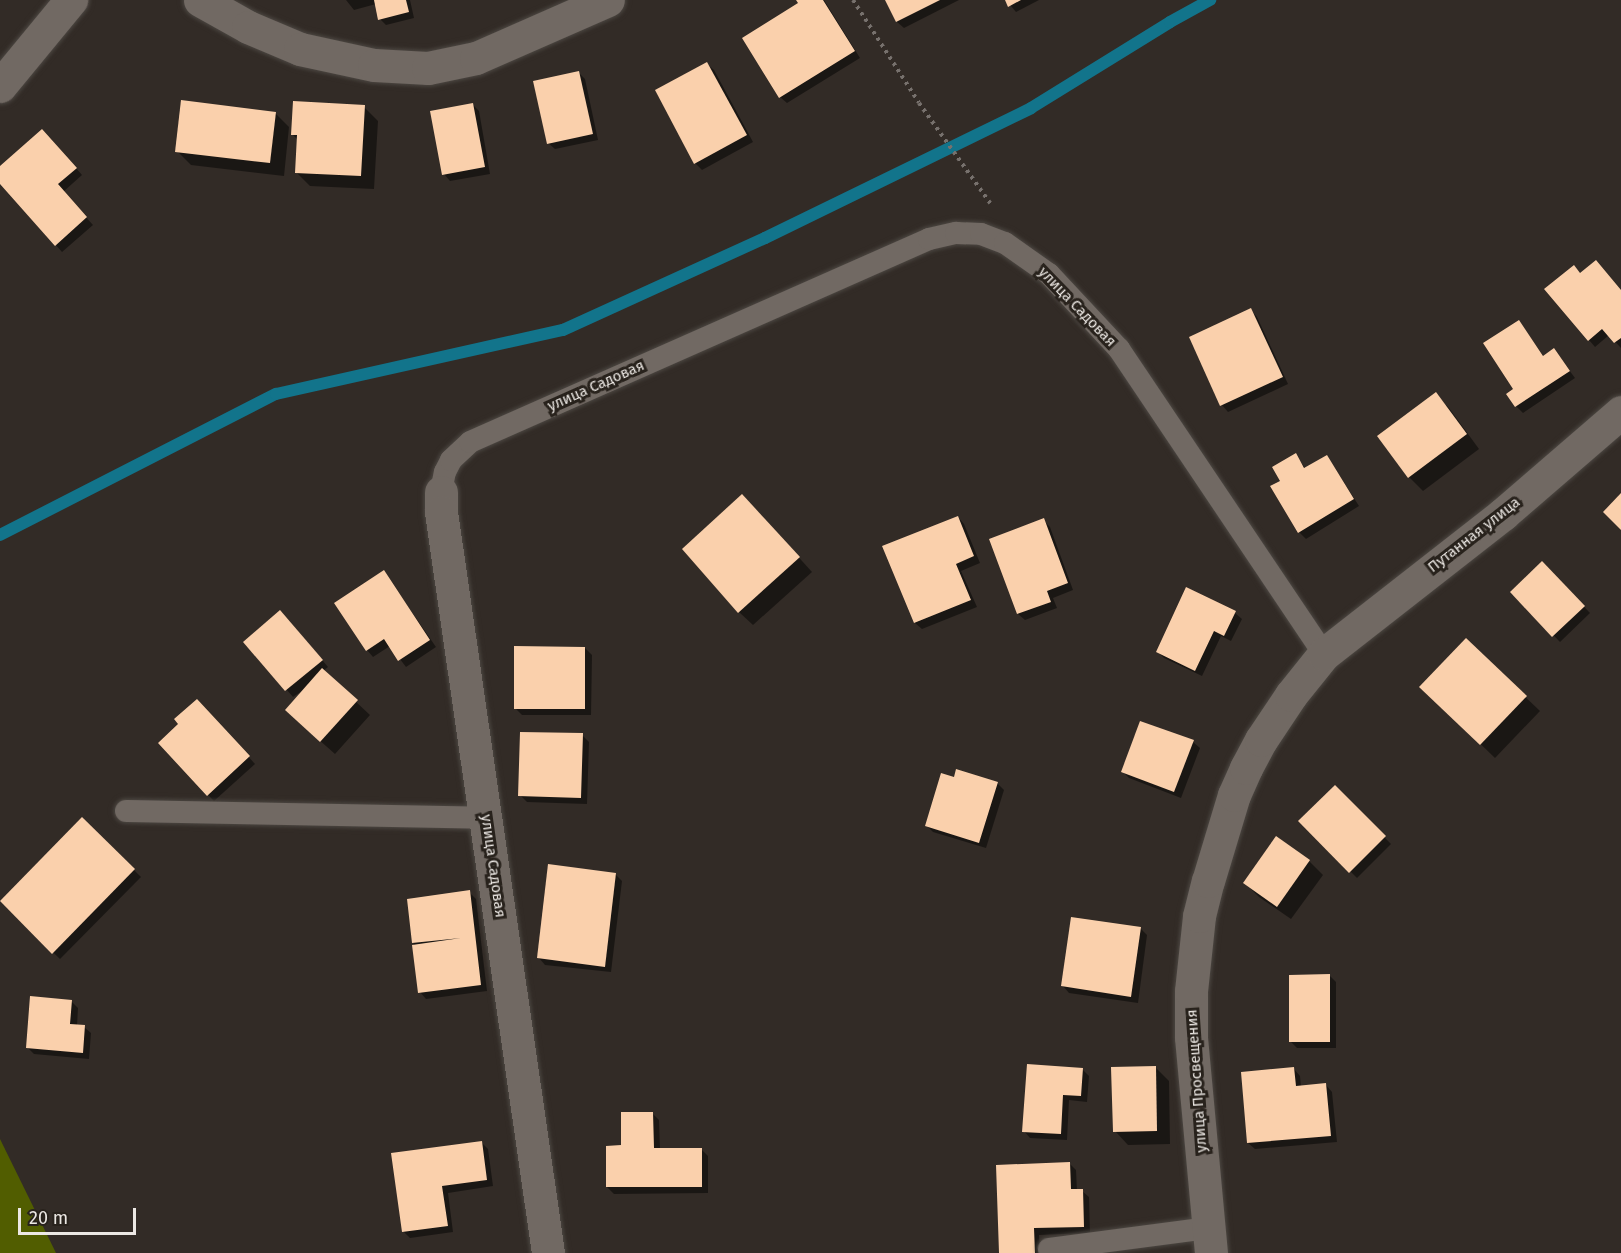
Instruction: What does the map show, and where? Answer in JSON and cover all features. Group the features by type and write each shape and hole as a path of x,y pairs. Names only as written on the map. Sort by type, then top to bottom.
{"street":[{"path":"0,86 71,0"},
{"path":"200,0 248,27 300,49 355,62 410,68 452,65 476,58 608,0"},
{"name":"Путанная улица","path":"1324,654 1503,514 1621,412"},
{"name":"улица Садовая","path":"441,492 441,513 548,1253"},
{"name":"улица Просвещения","path":"1210,1240 1191,1037 1191,991 1200,916 1220,840 1246,768 1279,713 1308,671 1324,654"}],"lane":[{"name":"улица Садовая","path":"441,492 445,472 451,460 470,442 929,239 956,233 981,234 1005,243 1049,274 1119,349 1324,654"},
{"path":"126,811 486,818"},
{"path":"1049,1249 1210,1240"}],"path":[{"path":"853,0 919,103 996,211"}],"green space":[{"path":"0,1139 56,1253 0,1253"}],"building":[{"path":"374,0 406,0 409,12 378,20"},
{"path":"796,0 823,0 855,51 779,98 742,38 798,3"},
{"path":"885,0 940,0 896,22"},
{"path":"1005,0 1021,0 1008,7"},
{"path":"707,62 747,135 694,164 655,90"},
{"path":"579,71 593,134 547,144 533,81"},
{"path":"181,100 276,112 270,163 175,152"},
{"path":"293,101 365,105 361,176 295,173 297,135 291,135"},
{"path":"473,103 485,167 442,175 430,111"},
{"path":"42,129 77,168 58,184 87,217 55,246 0,184 0,166"},
{"path":"1596,260 1621,290 1621,338 1614,343 1602,329 1588,341 1544,289 1574,265 1580,273"},
{"path":"1251,308 1283,377 1220,406 1189,337"},
{"path":"1519,320 1543,356 1554,348 1570,371 1515,407 1506,394 1513,389 1483,343"},
{"path":"1436,392 1467,434 1408,478 1377,436"},
{"path":"1296,453 1304,468 1327,455 1354,499 1298,533 1270,486 1280,481 1272,467"},
{"path":"1621,493 1621,530 1603,512"},
{"path":"742,494 800,557 738,613 682,549"},
{"path":"958,516 974,556 956,564 971,600 914,623 882,546"},
{"path":"1044,518 1068,583 1047,591 1051,602 1017,614 989,539"},
{"path":"1542,561 1585,606 1552,637 1510,592"},
{"path":"384,570 430,640 398,661 384,639 366,651 334,603"},
{"path":"1186,587 1236,611 1224,636 1214,631 1195,671 1156,652"},
{"path":"280,610 323,660 285,691 243,642"},
{"path":"1466,638 1527,696 1480,745 1419,687"},
{"path":"514,646 585,647 585,709 514,709"},
{"path":"322,668 358,700 320,742 285,710"},
{"path":"197,699 250,756 207,796 158,743 178,724 174,719"},
{"path":"1140,721 1194,740 1174,792 1121,772"},
{"path":"520,732 583,733 581,798 518,796"},
{"path":"956,769 998,782 979,843 925,826 941,773 954,777"},
{"path":"1335,785 1386,836 1349,873 1298,821"},
{"path":"82,817 135,869 52,954 0,901"},
{"path":"1276,836 1310,860 1277,907 1243,883"},
{"path":"548,864 616,873 605,967 537,958"},
{"path":"470,890 481,985 418,993 412,945 461,938 412,943 407,899"},
{"path":"1071,917 1141,927 1131,997 1061,986"},
{"path":"1330,974 1330,1042 1289,1042 1289,975"},
{"path":"30,996 72,1000 70,1024 85,1025 83,1053 26,1048"},
{"path":"1027,1064 1083,1068 1081,1096 1063,1095 1061,1134 1022,1132"},
{"path":"1156,1066 1157,1131 1113,1132 1111,1067"},
{"path":"1294,1067 1296,1086 1326,1083 1331,1136 1247,1143 1241,1072"},
{"path":"621,1112 653,1112 654,1148 702,1148 702,1187 606,1187 606,1146 621,1145"},
{"path":"482,1141 487,1180 442,1186 448,1226 402,1232 391,1153"},
{"path":"1070,1162 1071,1189 1083,1189 1084,1227 1034,1228 1035,1253 999,1253 996,1165"}],"waterway":[{"path":"0,535 276,394 563,330 765,238 1031,108 1170,22 1210,0"}]}
